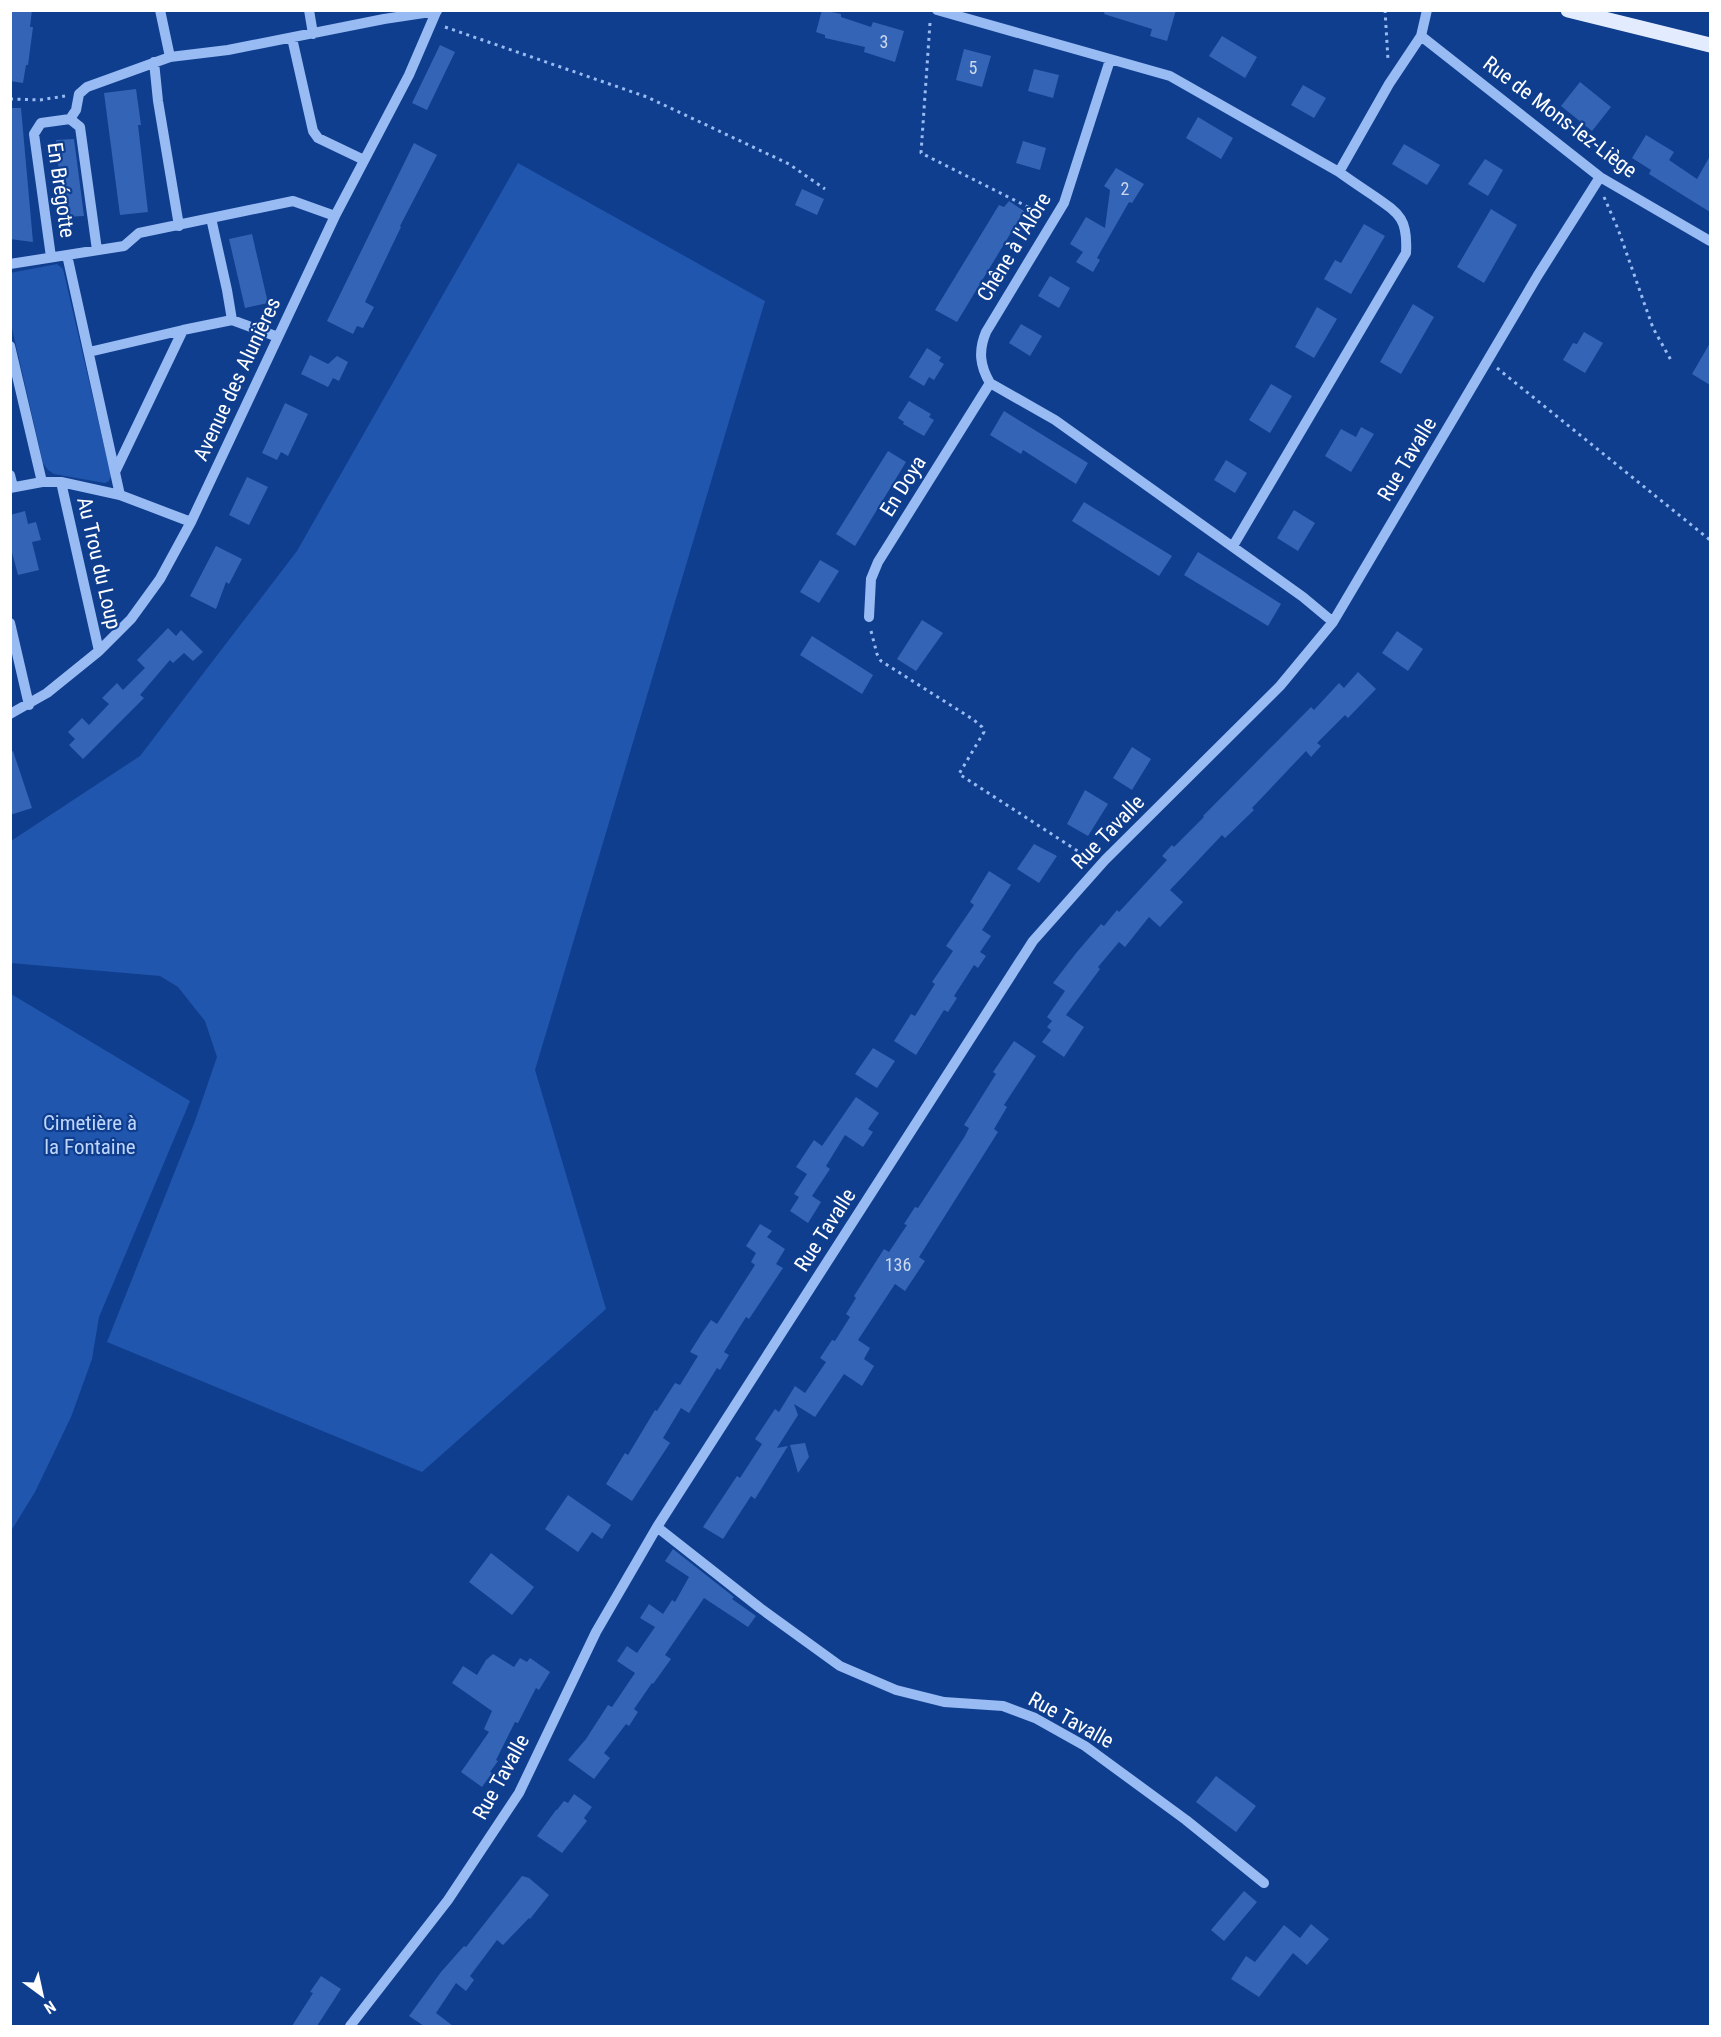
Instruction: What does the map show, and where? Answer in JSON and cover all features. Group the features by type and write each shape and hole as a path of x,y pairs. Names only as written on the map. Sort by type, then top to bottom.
{"main road":[{"path":"1568,10 1710,45"}],"street":[{"path":"160,10 170,57"},
{"path":"309,10 313,34"},
{"path":"937,10 1170,76 1339,172 1396,210 1403,222 1407,236 1406,253 1233,546"},
{"path":"1339,172 1389,84 1421,36 1427,10"},
{"path":"79,94 87,87 170,57 228,50 384,19 437,11"},
{"name":"Avenue des Alunières","path":"10,714 67,679 99,651 146,601 160,579 191,522 335,216 409,75 437,11"},
{"name":"Rue de Mons-lez-Liège","path":"1421,36 1599,179 1710,241"},
{"path":"292,38 313,131 318,138 364,160"},
{"name":"Chêne à l'Alôre","path":"990,383 984,374 980,355 981,344 1064,203 1110,60"},
{"path":"154,62 158,102 179,226"},
{"name":"En Brégotte","path":"70,119 76,110 79,94"},
{"name":"En Brégotte","path":"51,257 34,134 41,123 70,119 80,127 97,250"},
{"name":"Rue Tavalle","path":"350,2026 448,1899 519,1792 596,1632 657,1527 1033,941 1101,866 1280,686 1333,622 1538,275 1599,179"},
{"name":"En Brégotte","path":"120,495 67,255 124,246 139,233 293,201 335,216"},
{"path":"211,218 228,290 232,320"},
{"path":"10,264 67,255"},
{"path":"89,352 232,320 278,337"},
{"path":"115,472 183,330"},
{"path":"10,346 42,482"},
{"path":"990,383 1055,420 1233,546 1333,622"},
{"name":"En Doya","path":"869,617 871,579 878,562 990,383"},
{"path":"10,475 12,488"},
{"name":"Au Trou du Loup","path":"12,488 42,482 61,482 120,495 191,522"},
{"name":"Au Trou du Loup","path":"61,482 99,651"},
{"path":"10,623 28,705"},
{"name":"Rue Tavalle","path":"657,1527 760,1608 840,1666 896,1690 944,1702 1003,1706 1035,1718 1085,1746 1185,1820 1264,1883"}],"path":[{"path":"1385,10 1388,59 1380,73 1389,84"},
{"path":"930,22 921,153 1055,221"},
{"path":"432,23 647,97 789,164 825,189"},
{"path":"10,99 40,100 79,94"},
{"path":"1599,179 1653,328 1672,362"},
{"path":"1488,362 1710,540"},
{"path":"869,617 874,645 881,662 982,727 984,732 959,774 1101,866"}],"green space":[{"path":"518,163 765,301 535,1070 606,1309 422,1472 107,1342 195,1121 217,1057 205,1021 178,987 160,976 11,963 11,841 140,756 297,551"},
{"path":"57,264 63,269 111,476 105,483 54,474 43,463 11,324 10,273"},
{"name":"Cimetière à la Fontaine","path":"11,994 190,1101 99,1317 92,1359 71,1417 35,1492 11,1531"}],"building":[{"path":"10,10 32,10 30,27 33,27 23,83 10,81"},
{"path":"822,10 841,14 841,17 871,27 873,22 904,31 895,62 864,52 865,47 825,38 825,35 816,32"},
{"path":"1105,10 1176,10 1167,41 1150,36 1152,29 1104,14"},
{"path":"1222,36 1257,57 1245,78 1209,56"},
{"path":"440,45 455,52 427,110 412,103"},
{"path":"964,49 991,56 982,87 956,80"},
{"path":"1034,69 1059,75 1053,98 1028,91"},
{"path":"1580,82 1611,107 1592,131 1561,106"},
{"path":"1303,85 1326,98 1314,118 1291,105"},
{"path":"136,89 148,212 120,215 104,93"},
{"path":"10,108 21,108 33,242 10,239"},
{"path":"1198,117 1233,138 1221,159 1186,138"},
{"path":"1646,135 1674,152 1669,160 1697,179 1710,156 1710,212 1649,174 1651,170 1632,158"},
{"path":"74,139 84,216 63,217 56,140"},
{"path":"1023,141 1046,148 1040,170 1016,163"},
{"path":"414,143 437,155 400,226 365,302 374,307 363,328 357,326 353,334 327,321"},
{"path":"1404,144 1440,165 1427,185 1392,164"},
{"path":"1485,159 1503,170 1488,196 1468,184"},
{"path":"1116,168 1144,184 1132,203 1129,202 1097,258 1100,260 1093,272 1076,262 1083,252 1070,244 1086,217 1105,228 1110,190 1104,186"},
{"path":"802,189 824,199 817,215 795,205"},
{"path":"1009,201 1024,211 957,322 935,310 999,205 1004,207"},
{"path":"1491,209 1517,225 1484,283 1457,267"},
{"path":"1364,224 1385,236 1351,294 1324,279 1335,260 1341,263"},
{"path":"252,234 268,303 245,308 229,239"},
{"path":"1050,276 1070,288 1059,308 1038,296"},
{"path":"1413,304 1434,317 1401,374 1380,362"},
{"path":"1317,307 1337,319 1314,358 1295,347"},
{"path":"1021,324 1042,336 1030,356 1009,343"},
{"path":"1584,332 1603,343 1585,373 1563,360 1573,343 1577,344"},
{"path":"1710,343 1710,385 1692,374"},
{"path":"927,348 941,357 939,361 944,364 934,380 929,377 924,386 909,377"},
{"path":"310,355 328,364 337,356 348,362 339,381 333,378 328,387 301,374"},
{"path":"1271,384 1292,396 1270,433 1249,420"},
{"path":"909,401 931,414 929,417 934,420 924,436 903,424 904,422 898,418"},
{"path":"285,403 308,414 288,456 281,452 277,460 262,453"},
{"path":"1004,411 1088,463 1076,484 1023,450 1021,454 990,435"},
{"path":"1361,427 1374,434 1351,472 1325,456 1341,429 1356,437"},
{"path":"888,451 906,462 855,546 836,534"},
{"path":"1226,460 1247,473 1235,493 1214,480"},
{"path":"247,477 268,487 249,525 229,515"},
{"path":"1084,502 1172,556 1159,576 1072,521"},
{"path":"1294,510 1315,523 1298,551 1277,538"},
{"path":"25,511 28,524 36,522 41,540 32,542 39,570 18,575 10,545 10,515"},
{"path":"216,546 242,559 229,584 226,582 216,609 190,596"},
{"path":"1198,552 1281,604 1268,626 1184,575"},
{"path":"820,560 839,571 819,603 800,592"},
{"path":"922,620 943,633 916,671 897,659"},
{"path":"168,628 176,636 181,630 203,652 193,661 184,653 173,663 170,660 140,695 144,698 83,759 69,745 75,739 68,732 82,718 89,725 109,704 102,698 117,683 123,690 145,668 137,660"},
{"path":"1397,631 1423,649 1408,671 1382,653"},
{"path":"812,636 873,675 862,694 800,655"},
{"path":"1358,672 1376,689 1348,718 1345,715 1317,743 1321,746 1311,757 1306,751 1252,808 1254,810 1225,838 1222,835 1170,890 1183,902 1160,927 1149,917 1125,947 1119,942 1098,967 1100,969 1066,1015 1084,1027 1064,1057 1042,1042 1051,1030 1047,1027 1052,1021 1047,1017 1065,991 1053,983 1077,952 1101,924 1104,926 1117,910 1119,912 1167,860 1162,856 1172,845 1174,847 1311,707 1314,710 1339,683 1344,688"},
{"path":"1132,747 1151,759 1132,790 1113,778"},
{"path":"13,751 32,808 10,815 10,752"},
{"path":"1085,790 1108,804 1088,836 1067,824"},
{"path":"1034,844 1057,856 1039,883 1017,869"},
{"path":"989,871 1011,885 982,930 991,936 980,952 986,956 978,968 974,965 954,996 957,998 948,1012 944,1010 916,1055 894,1041 911,1014 915,1016 935,984 932,982 953,951 946,946 974,905 970,902"},
{"path":"1014,1041 1036,1056 1004,1105 1007,1107 994,1129 998,1132 919,1257 925,1261 905,1291 895,1284 858,1340 870,1348 864,1359 874,1366 862,1386 844,1374 815,1417 794,1404 798,1415 777,1448 788,1446 755,1499 751,1496 723,1539 703,1527 737,1476 740,1478 762,1444 755,1439 775,1409 779,1412 795,1386 805,1393 826,1362 820,1358 832,1340 835,1341 850,1317 846,1314 856,1298 854,1296 884,1249 889,1252 907,1225 904,1224 915,1207 918,1208 965,1136 969,1128 964,1125 996,1074 993,1072"},
{"path":"873,1048 895,1061 877,1088 855,1074"},
{"path":"856,1097 879,1113 868,1129 873,1132 863,1147 845,1135 826,1166 830,1169 812,1196 821,1202 808,1223 790,1211 799,1197 794,1194 807,1174 796,1167 814,1140 822,1146"},
{"path":"760,1224 772,1231 767,1237 785,1249 776,1264 783,1268 749,1319 746,1317 724,1352 729,1355 720,1370 717,1368 689,1413 681,1408 663,1438 670,1443 632,1501 606,1484 625,1453 628,1455 655,1410 657,1411 675,1383 680,1385 698,1356 690,1352 702,1333 711,1320 717,1324 755,1265 751,1262 756,1253 746,1246"},
{"path":"805,1443 809,1457 798,1473 790,1445"},
{"path":"568,1495 611,1525 602,1539 592,1532 578,1552 545,1529"},
{"path":"673,1549 734,1597 732,1599 756,1616 748,1627 704,1598 665,1655 671,1659 634,1709 638,1712 629,1726 626,1724 604,1753 610,1758 594,1779 568,1760 586,1739 608,1705 612,1707 635,1673 617,1661 627,1646 637,1653 655,1627 640,1618 649,1604 663,1614 672,1600 675,1602 689,1577 665,1561"},
{"path":"491,1553 534,1587 512,1615 469,1582"},
{"path":"493,1654 514,1667 520,1658 527,1662 530,1658 550,1672 539,1690 536,1688 518,1723 515,1722 496,1760 498,1761 490,1772 492,1773 482,1787 461,1772 489,1732 484,1729 492,1711 452,1683 463,1666 477,1675 486,1660"},
{"path":"1216,1776 1256,1806 1236,1832 1196,1802"},
{"path":"574,1794 592,1807 584,1818 587,1821 562,1853 537,1836 556,1810 564,1801 568,1803"},
{"path":"522,1876 529,1878 549,1895 530,1919 503,1945 497,1940 470,1976 474,1980 466,1991 456,1983 436,2013 453,2026 424,2026 409,2016 441,1972 464,1946 466,1947"},
{"path":"1244,1891 1257,1902 1224,1941 1211,1930"},
{"path":"1311,1924 1329,1939 1307,1965 1293,1953 1259,1997 1231,1979 1246,1956 1255,1962 1284,1925 1300,1938"},
{"path":"321,1976 341,1989 317,2026 292,2026 313,1993 310,1992"}]}
